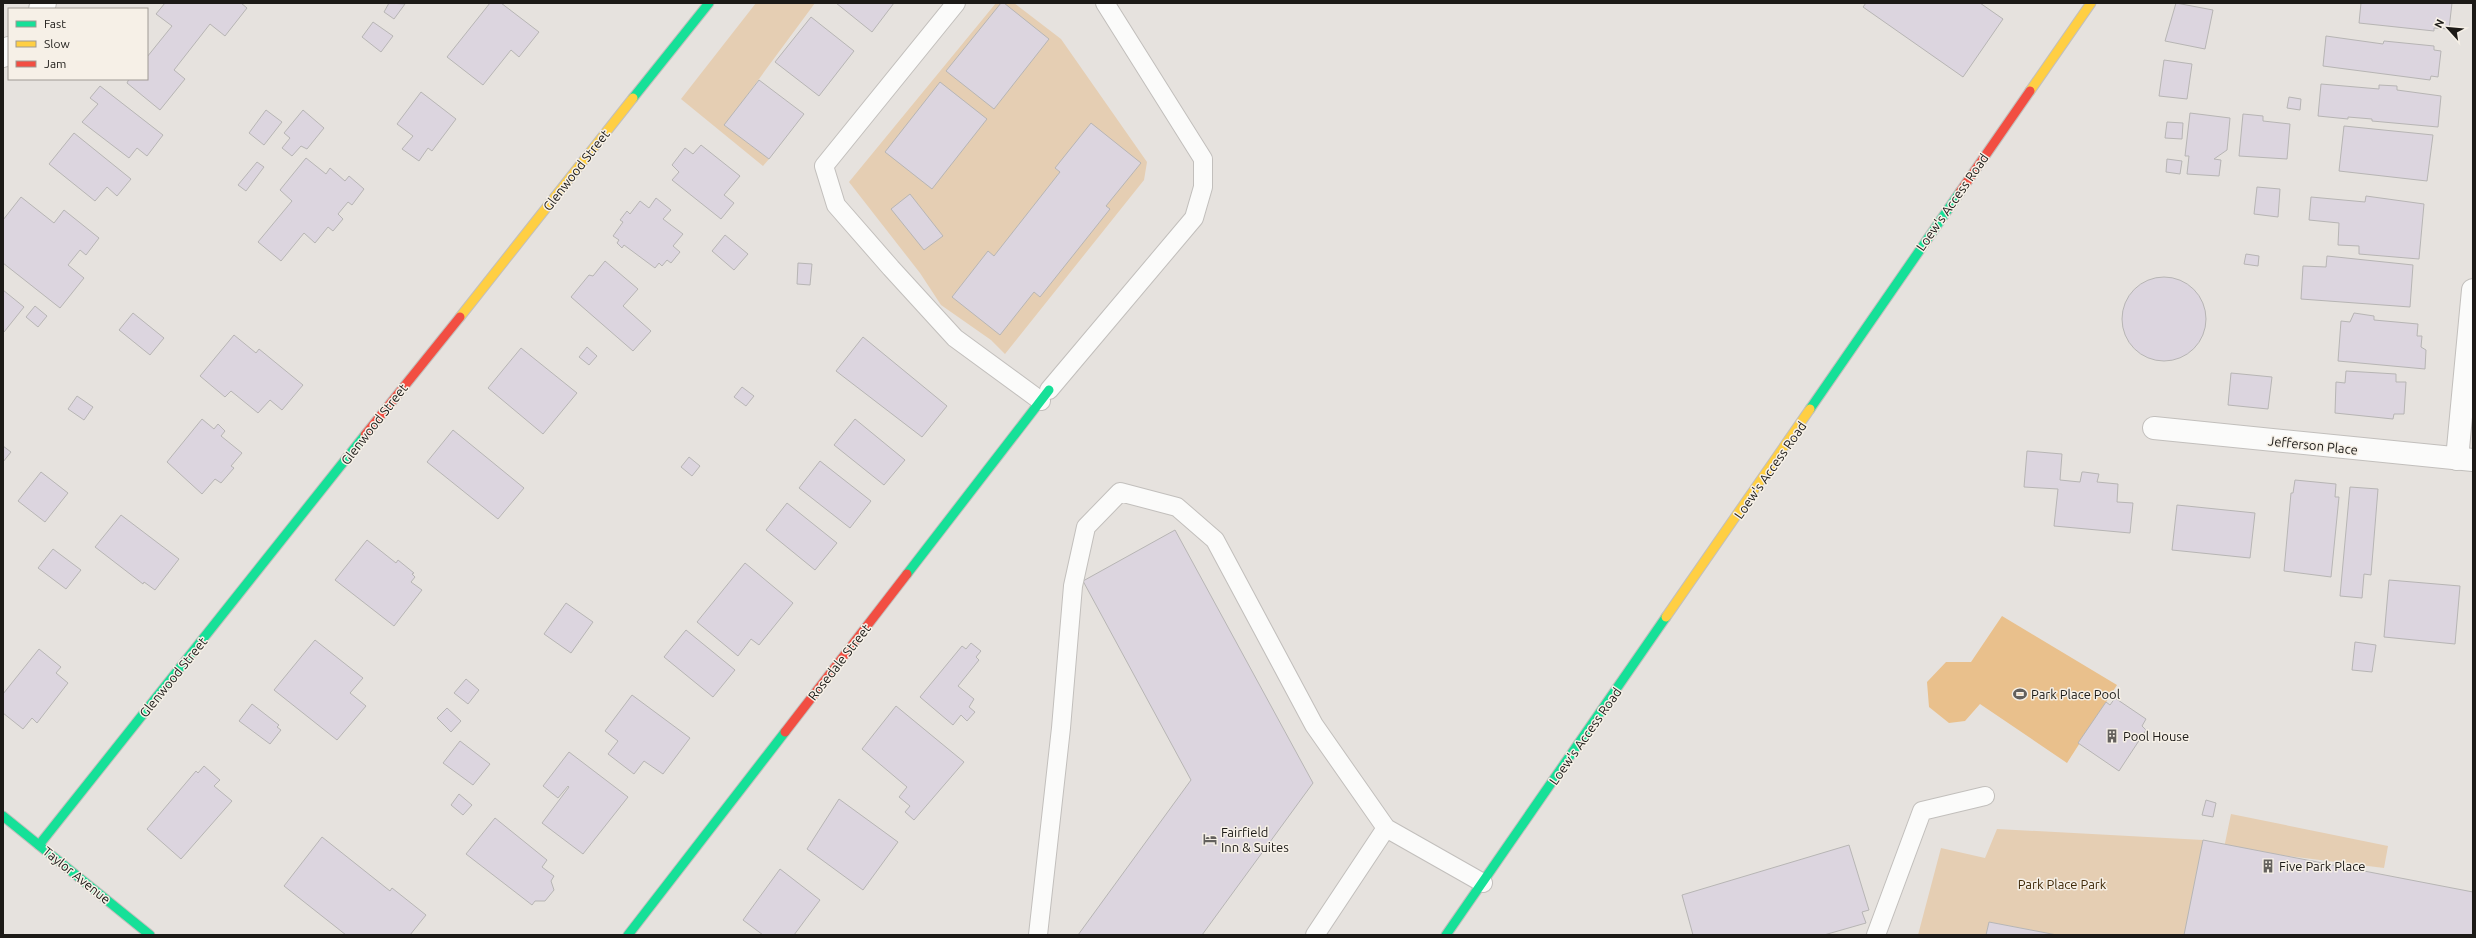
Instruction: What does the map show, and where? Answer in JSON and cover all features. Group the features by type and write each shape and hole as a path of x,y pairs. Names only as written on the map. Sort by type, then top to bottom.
{"street":[{"name":"Glenwood Street","path":"39,845 709,3"},
{"name":"Loew's Access Road","path":"1446,935 2091,3"},
{"path":"2465,460 2473,290"},
{"name":"Rosedale Street","path":"628,935 1045,395"},
{"name":"Jefferson Place","path":"2154,428 2465,460"},
{"name":"Taylor Avenue","path":"3,816 150,935"}],"lane":[{"path":"956,3 824,166 836,205 890,268 955,338 1045,395 1194,218 1203,187 1203,159 1104,3"},
{"path":"1038,935 1061,728 1073,586 1086,527 1120,492 1177,507 1215,540 1314,725 1386,828 1483,883"},
{"path":"1876,935 1922,811 1985,796"},
{"path":"1315,935 1386,828"}],"green space":[{"path":"756,3 815,3 725,125 769,159 763,166 681,99"},
{"path":"996,3 1014,3 1061,39 1147,162 1144,180 1005,354 991,340 941,305 920,273 849,182"},
{"path":"2231,814 2388,846 2384,868 2224,848"},
{"name":"Park Place Park","path":"1997,829 2203,840 2184,935 2057,935 1989,922 1986,935 1918,935 1941,848 1985,858"}],"shaded area":[{"name":"Park Place Pool","path":"2002,616 2117,685 2067,763 1980,704 1965,721 1949,723 1929,707 1927,682 1946,662 1971,662"}],"building":[{"path":"165,3 241,3 247,8 225,36 210,24 174,70 185,79 160,110 127,83 128,80 148,80 148,56 172,26 156,14"},
{"path":"389,3 405,4 394,19 384,12"},
{"path":"490,3 501,3 539,32 519,57 511,50 483,85 447,57"},
{"path":"836,3 894,3 872,32"},
{"path":"1001,3 1004,3 1049,39 994,109 946,71"},
{"path":"1866,3 1980,3 2003,19 1963,77 1863,7"},
{"path":"2176,3 2213,10 2205,49 2165,41"},
{"path":"2361,3 2452,3 2449,29 2434,28 2434,31 2359,23"},
{"path":"811,17 854,51 819,96 775,62"},
{"path":"373,22 393,36 381,52 362,37"},
{"path":"2326,36 2383,44 2384,41 2434,46 2434,50 2441,51 2438,77 2431,76 2430,80 2323,66"},
{"path":"2164,60 2192,64 2187,99 2159,96"},
{"path":"759,80 804,114 769,159 724,125"},
{"path":"940,82 987,119 932,189 885,152"},
{"path":"2321,84 2379,89 2379,85 2397,86 2397,90 2441,96 2438,127 2372,121 2372,119 2348,117 2348,119 2318,116"},
{"path":"100,86 163,135 147,156 137,148 129,158 82,122 98,104 90,98"},
{"path":"421,92 456,119 432,151 428,148 419,161 402,149 413,136 397,124"},
{"path":"2289,97 2301,99 2300,110 2287,108"},
{"path":"266,110 282,122 264,145 249,133"},
{"path":"303,110 324,128 307,149 301,146 292,156 282,148 290,138 284,133"},
{"path":"2190,113 2230,118 2227,150 2214,159 2221,160 2219,176 2187,174 2189,156 2185,156"},
{"path":"2243,114 2263,116 2263,121 2290,124 2287,159 2239,156"},
{"path":"2167,122 2183,123 2182,139 2165,138"},
{"path":"1091,123 1141,163 1106,206 1110,209 1040,297 1034,292 1000,335 952,297 988,251 994,256 1060,172 1055,168"},
{"path":"2344,126 2433,135 2427,181 2339,171"},
{"path":"74,133 131,179 117,196 107,187 95,201 49,164"},
{"path":"701,145 740,176 724,195 734,203 721,219 672,180 679,172 672,165 685,148 693,154"},
{"path":"306,158 326,174 330,168 345,181 349,176 364,189 352,205 348,202 338,214 343,219 333,231 328,227 315,243 304,233 281,261 258,242 292,201 280,190"},
{"path":"2167,159 2182,161 2180,174 2166,172"},
{"path":"257,162 264,167 246,191 238,185"},
{"path":"2257,187 2280,189 2278,217 2254,214"},
{"path":"910,194 943,236 924,250 891,209"},
{"path":"2366,196 2424,204 2419,259 2359,254 2359,246 2338,245 2339,223 2309,220 2311,197 2365,202"},
{"path":"21,197 54,223 64,210 99,238 86,255 80,250 68,265 84,278 60,308 3,263 3,220"},
{"path":"656,198 671,210 663,219 683,234 673,246 680,252 671,263 667,260 662,266 659,263 655,268 624,245 622,248 617,243 619,240 613,236 623,222 620,220 627,211 630,214 640,201 649,208"},
{"path":"725,235 748,254 734,270 712,251"},
{"path":"2246,254 2259,256 2258,266 2244,264"},
{"path":"2327,256 2413,265 2410,307 2301,299 2303,266 2326,267"},
{"path":"605,261 638,289 623,306 651,331 633,351 571,297 589,275 593,276"},
{"path":"798,263 812,264 810,285 797,284"},
{"path":"2156,277 2172,277 2188,284 2199,295 2206,311 2206,327 2203,335 2194,349 2188,354 2172,361 2156,361 2140,354 2129,343 2122,327 2122,311 2129,295 2140,284"},
{"path":"3,290 24,307 4,332 3,331"},
{"path":"35,306 47,316 38,327 26,317"},
{"path":"133,313 164,338 150,355 119,330"},
{"path":"2354,313 2374,316 2374,320 2418,324 2417,336 2422,336 2421,347 2426,350 2425,369 2338,361 2341,321 2350,322"},
{"path":"234,335 256,353 259,349 303,385 282,410 270,400 258,413 231,391 225,397 200,376"},
{"path":"863,337 947,406 922,437 836,371"},
{"path":"587,347 597,356 589,365 579,357"},
{"path":"521,348 577,393 543,434 488,388"},
{"path":"2346,371 2396,374 2396,382 2406,382 2404,414 2394,414 2393,419 2335,413 2336,382 2345,383"},
{"path":"2231,373 2272,377 2268,409 2228,405"},
{"path":"742,387 754,396 746,406 734,397"},
{"path":"77,396 93,407 84,420 68,409"},
{"path":"202,419 214,429 218,424 225,431 221,436 242,453 231,466 234,468 221,483 215,479 202,494 167,462"},
{"path":"855,419 905,460 884,485 834,445"},
{"path":"453,430 524,488 498,519 427,462"},
{"path":"3,446 11,452 3,462"},
{"path":"2027,451 2062,454 2060,480 2080,482 2082,472 2084,472 2099,474 2097,482 2118,484 2117,502 2133,503 2130,533 2054,526 2058,489 2024,487"},
{"path":"689,457 700,466 692,476 681,467"},
{"path":"820,461 871,501 850,528 799,488"},
{"path":"41,472 68,493 45,522 18,501"},
{"path":"2295,480 2336,484 2335,497 2339,497 2331,577 2284,571 2291,493 2293,493"},
{"path":"2350,487 2378,489 2371,575 2364,574 2362,598 2340,596"},
{"path":"787,503 837,543 815,570 766,530"},
{"path":"2177,505 2255,513 2250,558 2172,550"},
{"path":"121,515 179,559 155,590 144,582 143,584 95,547"},
{"path":"1175,530 1313,783 1202,935 1078,935 1191,780 1083,581"},
{"path":"367,540 396,563 398,560 414,573 412,574 415,577 411,582 422,590 394,626 335,580"},
{"path":"53,549 81,570 66,589 38,568"},
{"path":"745,563 793,603 759,645 751,639 738,656 697,622"},
{"path":"2389,580 2460,586 2455,644 2384,637"},
{"path":"566,603 593,622 571,653 544,634"},
{"path":"686,630 735,670 713,697 664,657"},
{"path":"315,640 363,678 350,693 366,706 337,740 274,690"},
{"path":"2355,642 2376,645 2372,672 2352,670"},
{"path":"971,643 981,651 976,657 979,660 958,686 974,699 969,707 975,712 967,721 961,715 953,725 920,697 962,646 966,649"},
{"path":"39,649 61,667 56,673 68,683 37,723 32,718 23,729 3,713 3,694"},
{"path":"466,679 479,690 468,704 454,693"},
{"path":"632,695 690,738 663,774 644,761 634,774 608,754 618,741 605,731"},
{"name":"Pool House","path":"2115,698 2146,719 2142,726 2146,730 2119,771 2078,743 2106,702 2110,705"},
{"path":"252,704 279,725 277,727 281,730 270,744 239,721"},
{"path":"896,706 964,762 914,820 905,812 910,806 899,797 907,787 862,749"},
{"path":"447,708 461,721 451,732 437,718"},
{"path":"460,741 490,764 473,785 443,763"},
{"path":"569,752 628,797 583,854 542,823 569,787 568,786 558,798 543,786"},
{"path":"204,766 220,780 214,786 232,801 181,859 147,829 196,771 198,773"},
{"path":"459,794 472,805 463,815 451,805"},
{"path":"839,799 898,842 863,890 807,849"},
{"path":"2206,800 2216,803 2213,817 2202,815"},
{"path":"495,818 547,860 542,867 554,876 551,881 554,890 545,901 535,901 532,905 466,854"},
{"path":"322,837 390,891 392,888 426,915 410,935 346,935 284,886"},
{"name":"Five Park Place","path":"2203,840 2473,892 2473,935 2184,935"},
{"path":"1849,845 1869,910 1862,912 1866,923 1824,935 1693,935 1682,895"},
{"path":"780,869 820,900 794,935 763,935 743,920"},
{"path":"1989,922 2057,935 1986,935"}],"traffic: fast":[{"path":"633,98 709,3"},
{"path":"1810,409 1960,192"},
{"path":"907,574 1049,390"},
{"path":"39,845 365,435"},
{"path":"1446,935 1666,617"},
{"path":"628,935 785,732"},
{"path":"3,816 150,935"}],"traffic: slow":[{"path":"2030,91 2091,3"},
{"path":"460,317 633,98"},
{"path":"1666,617 1810,409"}],"traffic: jam":[{"path":"1960,192 2030,91"},
{"path":"365,435 460,317"},
{"path":"785,732 907,574"}],"place":[{"name":"Park Place Pool","path":"2020,694"},
{"name":"Pool House","path":"2112,736"},
{"name":"Fairfield Inn & Suites","path":"1210,839"},
{"name":"Five Park Place","path":"2268,866"}]}
